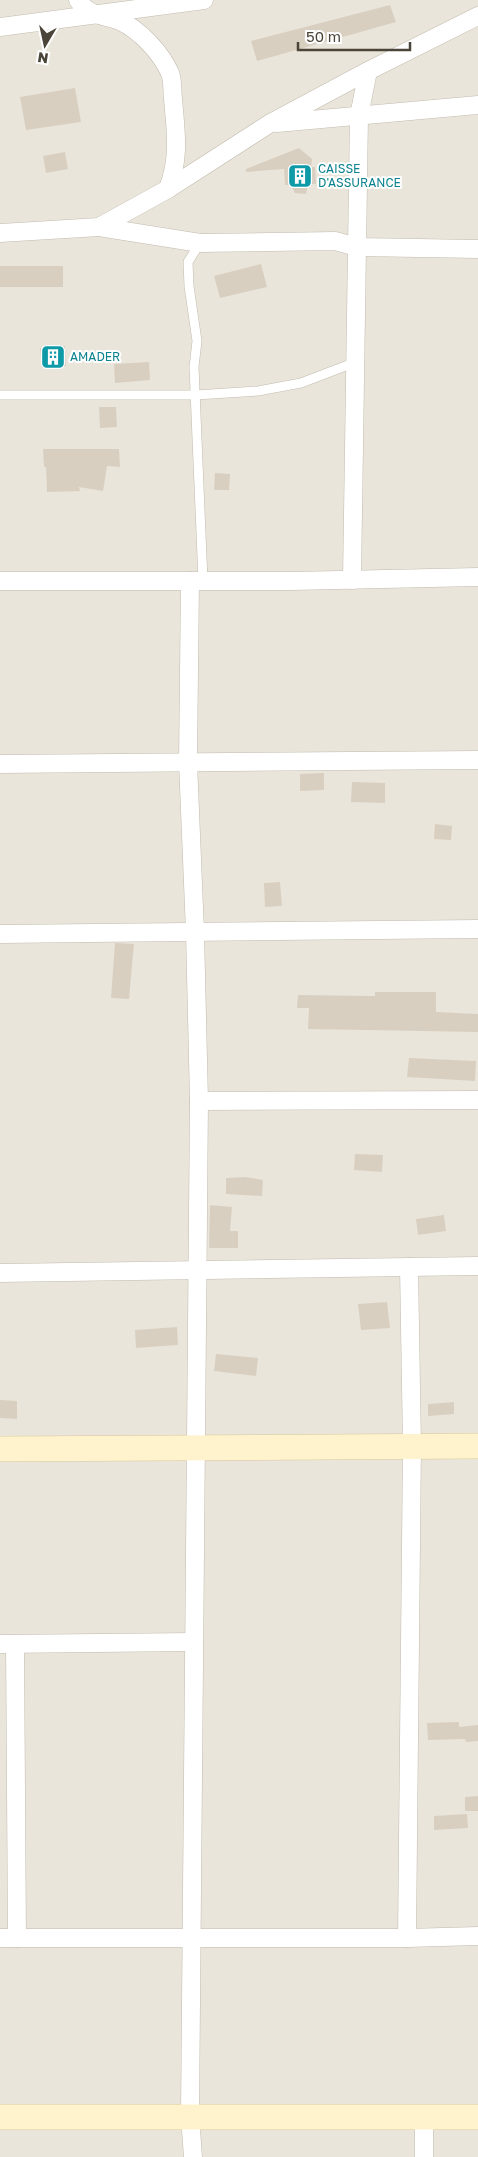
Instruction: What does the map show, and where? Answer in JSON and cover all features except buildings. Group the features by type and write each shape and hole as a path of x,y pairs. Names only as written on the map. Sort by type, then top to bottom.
{"street":[{"path":"78,0 92,14 120,21 140,35 162,58 171,75 177,144 175,169 168,189"},
{"path":"0,27 204,0"},
{"path":"98,227 168,189 270,124 368,71 478,16"},
{"path":"352,580 359,116 368,71"},
{"path":"270,124 478,105"},
{"path":"0,233 98,227 200,243 335,241 357,246 478,249"},
{"path":"0,581 352,580 478,577"},
{"path":"193,2157 190,2116 199,1101 188,762 197,581"},
{"path":"0,764 478,760"},
{"path":"0,934 478,928"},
{"path":"199,1101 478,1100"},
{"path":"0,1273 478,1266"},
{"path":"407,1938 412,1446 409,1268"},
{"path":"0,1449 478,1446"},
{"path":"194,1642 7,1644 8,1938 407,1938 478,1936"},
{"path":"0,2117 478,2117"},
{"path":"424,2118 424,2157"}],"lane":[{"path":"197,581 196,395 194,367 197,341 189,286 188,262 200,243"},
{"path":"0,395 196,395 258,391 292,384 356,362"}],"shaded area":[{"path":"0,0 478,0 478,2157 0,2157"}],"place":[{"name":"CAISSE D'ASSURANCE","path":"300,176"},
{"name":"AMADER","path":"53,357"}]}
